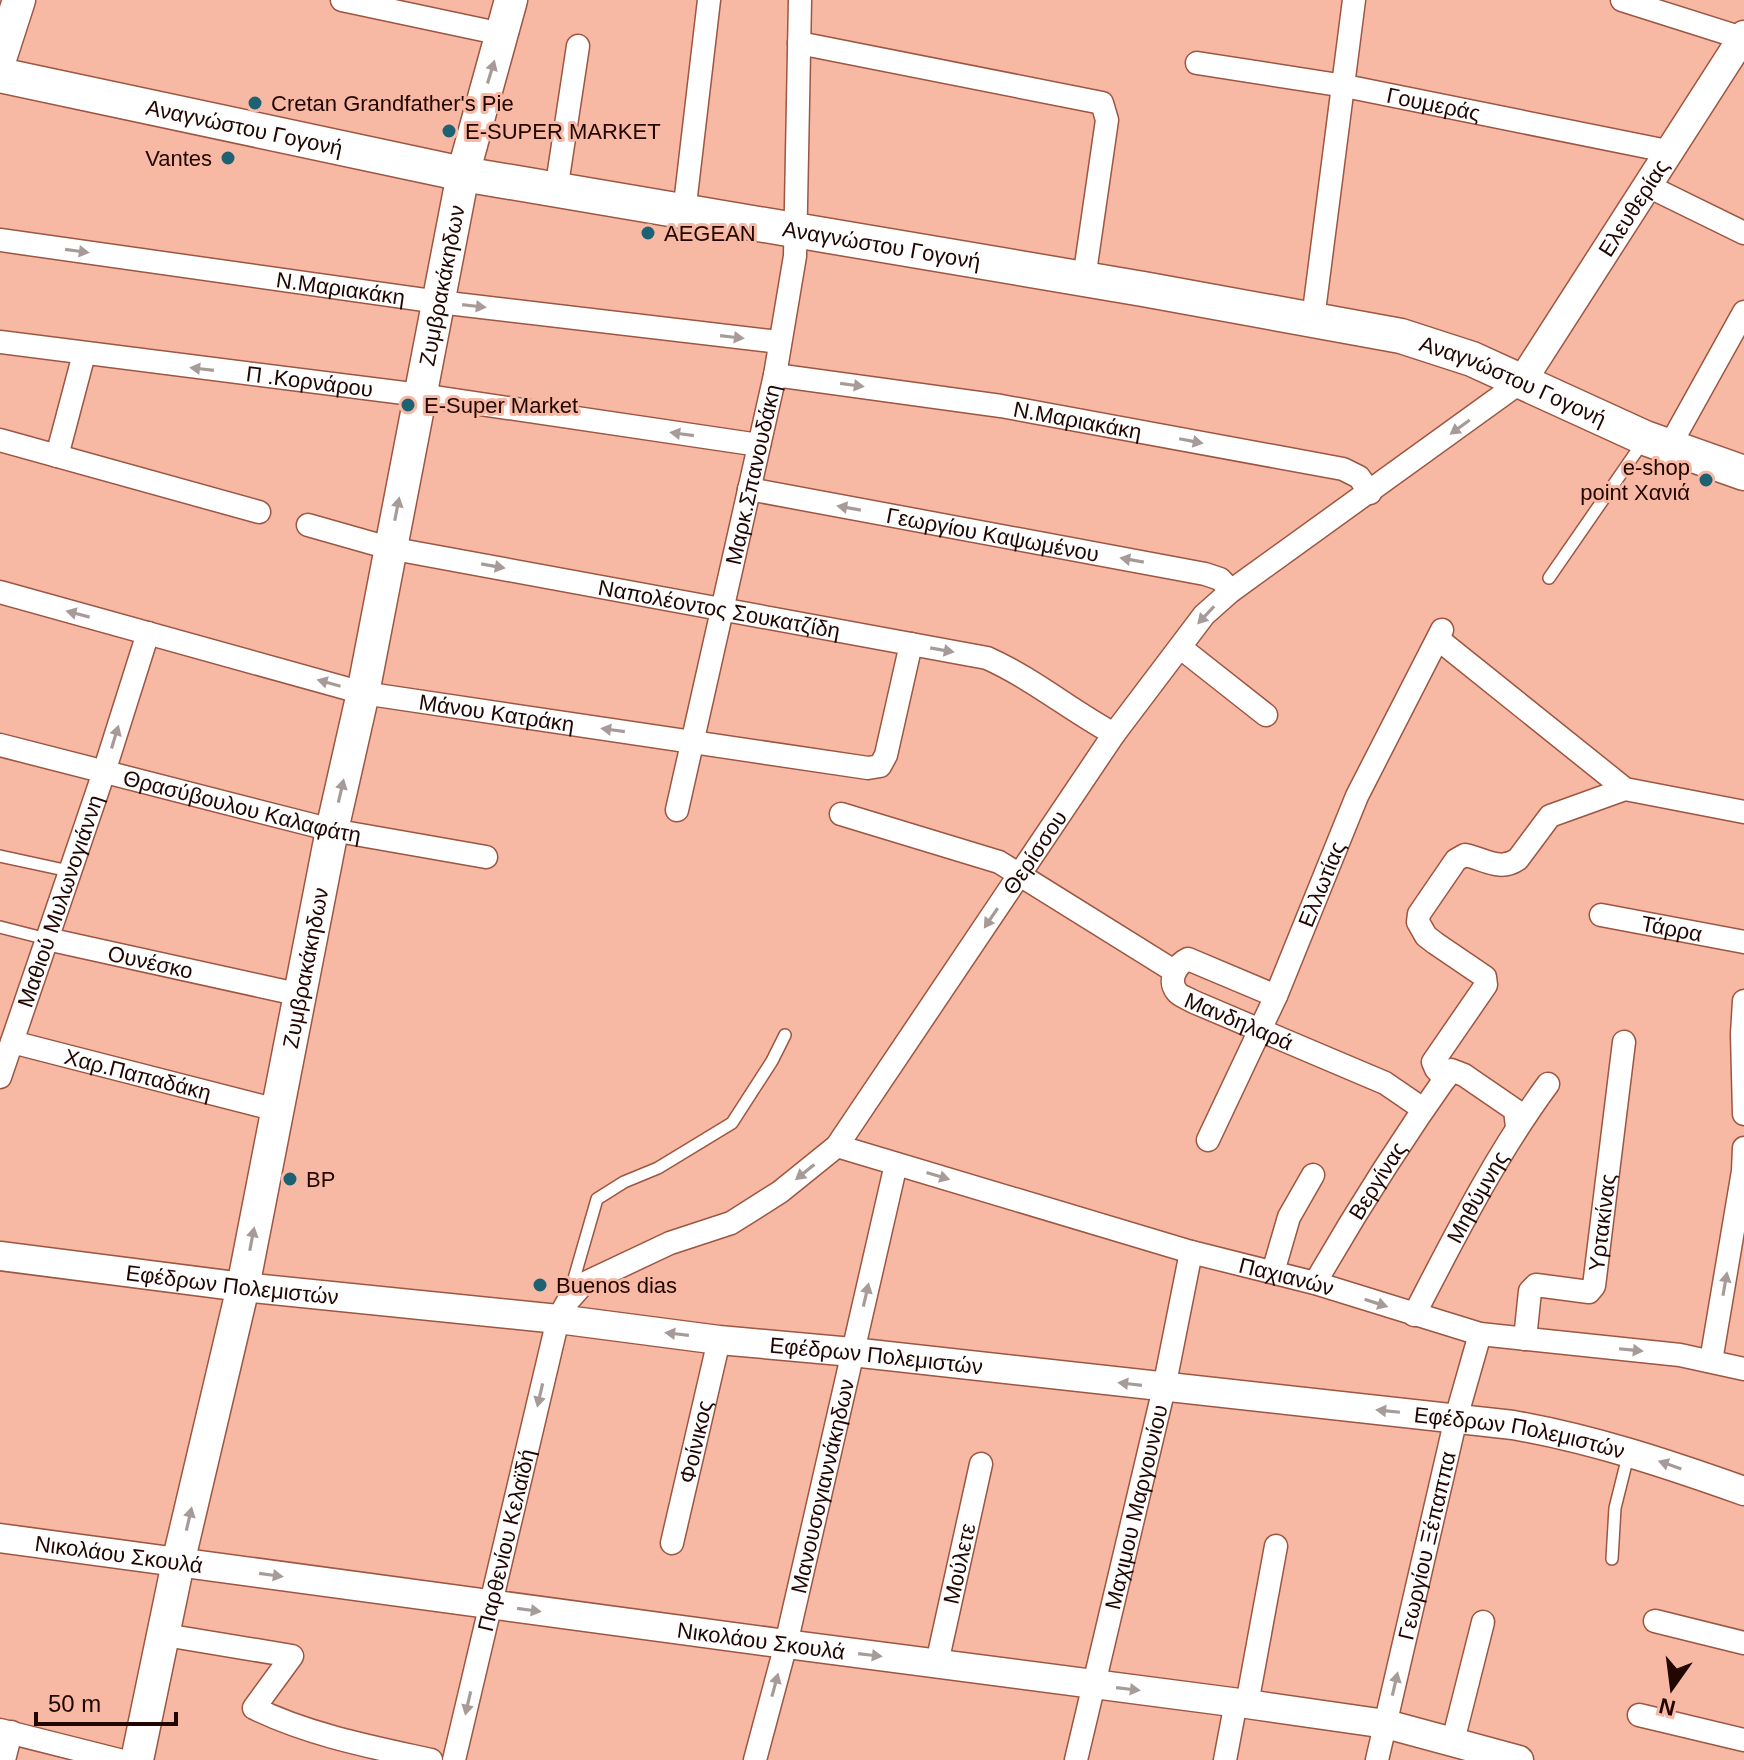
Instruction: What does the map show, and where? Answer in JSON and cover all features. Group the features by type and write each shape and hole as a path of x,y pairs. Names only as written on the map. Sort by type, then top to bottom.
{"main road":[{"path":"0,59 19,0"},
{"name":"Ζυμβρακάκηδων","path":"137,1760 178,1563 243,1287 332,830 363,693 463,174 511,0"},
{"name":"Αναγνώστου Γογονή","path":"0,75 463,174 1401,336 1472,359 1657,443 1744,473"}],"street":[{"path":"342,0 502,34"},
{"path":"684,213 709,0"},
{"name":"Μαρκ.Σπανουδάκη","path":"677,810 775,375 795,256 800,0"},
{"path":"1313,319 1354,0"},
{"path":"1622,0 1743,37"},
{"name":"Ελευθερίας","path":"1522,381 1743,37"},
{"path":"799,43 1102,103 1107,120 1084,279"},
{"path":"556,191 578,46"},
{"name":"Γουμεράς","path":"1197,63 1345,86 1667,151"},
{"path":"1646,185 1744,233"},
{"name":"Ν.Μαριακάκη","path":"0,240 439,302 779,342"},
{"path":"1657,443 1744,312"},
{"name":"Π .Κορνάρου","path":"0,342 420,395 759,445"},
{"path":"57,456 84,354"},
{"name":"Ν.Μαριακάκη","path":"775,375 1001,406 1343,469 1359,477 1370,493"},
{"name":"Θερίσσου","path":"563,1310 583,1284 670,1243 731,1223 780,1192 837,1146 1114,734 1204,615 1231,591 1522,381"},
{"path":"0,440 259,512"},
{"name":"Γεωργίου Καψωμένου","path":"749,489 1205,574 1220,579 1231,591"},
{"name":"Ναπολέοντος Σουκατζίδη","path":"308,525 389,548 987,658 1014,670 1079,715 1114,734"},
{"name":"Μάνου Κατράκη","path":"0,592 363,693 868,768 880,766 886,755 911,644"},
{"name":"Μαθιού Μυλωνογιάννη","path":"0,1077 6,1040 47,939 148,633"},
{"name":"Ελλωτίας","path":"1208,1140 1276,996 1357,796 1440,634 1625,789"},
{"path":"1181,648 1266,715"},
{"name":"Θρασύβουλου Καλαφάτη","path":"0,745 332,830 486,857"},
{"path":"1517,1127 1515,1110 1464,1075 1451,1070 1445,1079 1433,1062 1486,985 1485,977 1426,936 1418,922 1419,914 1456,860 1465,855 1503,867 1511,864 1550,816 1625,789 1744,812"},
{"path":"841,814 999,862 1174,971"},
{"name":"Τάρρα","path":"1601,915 1744,942"},
{"name":"Ουνέσκο","path":"47,939 301,995"},
{"name":"Μανδηλαρά","path":"1276,996 1188,959 1180,962 1174,971 1173,982 1177,992 1194,1002 1385,1083 1423,1109"},
{"path":"1744,1001 1744,1114"},
{"name":"Χαρ.Παπαδάκη","path":"6,1040 277,1110"},
{"name":"Υρτακίνας","path":"1525,1339 1530,1291 1536,1285 1589,1292 1594,1286 1624,1042"},
{"name":"Βεργίνας","path":"1315,1283 1423,1109 1445,1079"},
{"name":"Μηθύμνης","path":"1414,1315 1451,1242 1517,1127 1548,1084"},
{"name":"Παχιανών","path":"837,1146 1191,1252 1315,1283 1480,1334 1711,1361 1744,1369"},
{"path":"1711,1361 1738,1240 1744,1148"},
{"name":"Μανουσογιαννάκηδων","path":"755,1760 786,1644 896,1164"},
{"path":"1273,1272 1289,1217 1313,1175"},
{"name":"Μαχιμου Mαργουνίου","path":"1076,1760 1164,1388 1191,1252"},
{"name":"Εφέδρων Πολεμιστών","path":"0,1256 243,1287 563,1310 719,1340 1456,1418 1569,1434 1630,1451 1744,1491"},
{"name":"Παρθενίου Κελαϊδή","path":"454,1760 563,1310"},
{"name":"Γεωργίου Ξέπαππα","path":"1377,1760 1456,1418 1480,1334"},
{"name":"Φοίνικος","path":"672,1543 719,1340"},
{"name":"Μούλετε","path":"937,1663 981,1464"},
{"name":"Νικολάου Σκουλά","path":"0,1538 1386,1724 1519,1760"},
{"path":"1225,1760 1242,1703 1276,1546"},
{"path":"1655,1621 1744,1643"},
{"path":"1453,1741 1483,1622"},
{"path":"165,1635 292,1656 254,1708 273,1718 348,1741 431,1760"},
{"path":"1639,1715 1744,1740"},
{"path":"4,1760 5,1731 119,1760"}],"lane":[{"path":"1549,578 1657,443"},
{"path":"0,856 69,871"},
{"name":"Ουνέσκο","path":"0,927 47,939"},
{"path":"563,1310 597,1199 624,1182 658,1168 732,1123 785,1035"},
{"path":"1612,1559 1615,1508 1630,1451"}],"place":[{"name":"Cretan Grandfather's Pie","path":"255,103"},
{"name":"E-SUPER MARKET","path":"449,131"},
{"name":"Vantes","path":"228,158"},
{"name":"AEGEAN","path":"648,233"},
{"name":"E-Super Market","path":"408,405"},
{"name":"e-shop point Χανιά","path":"1706,480"},
{"name":"BP","path":"290,1179"},
{"name":"Buenos dias","path":"540,1285"}]}
